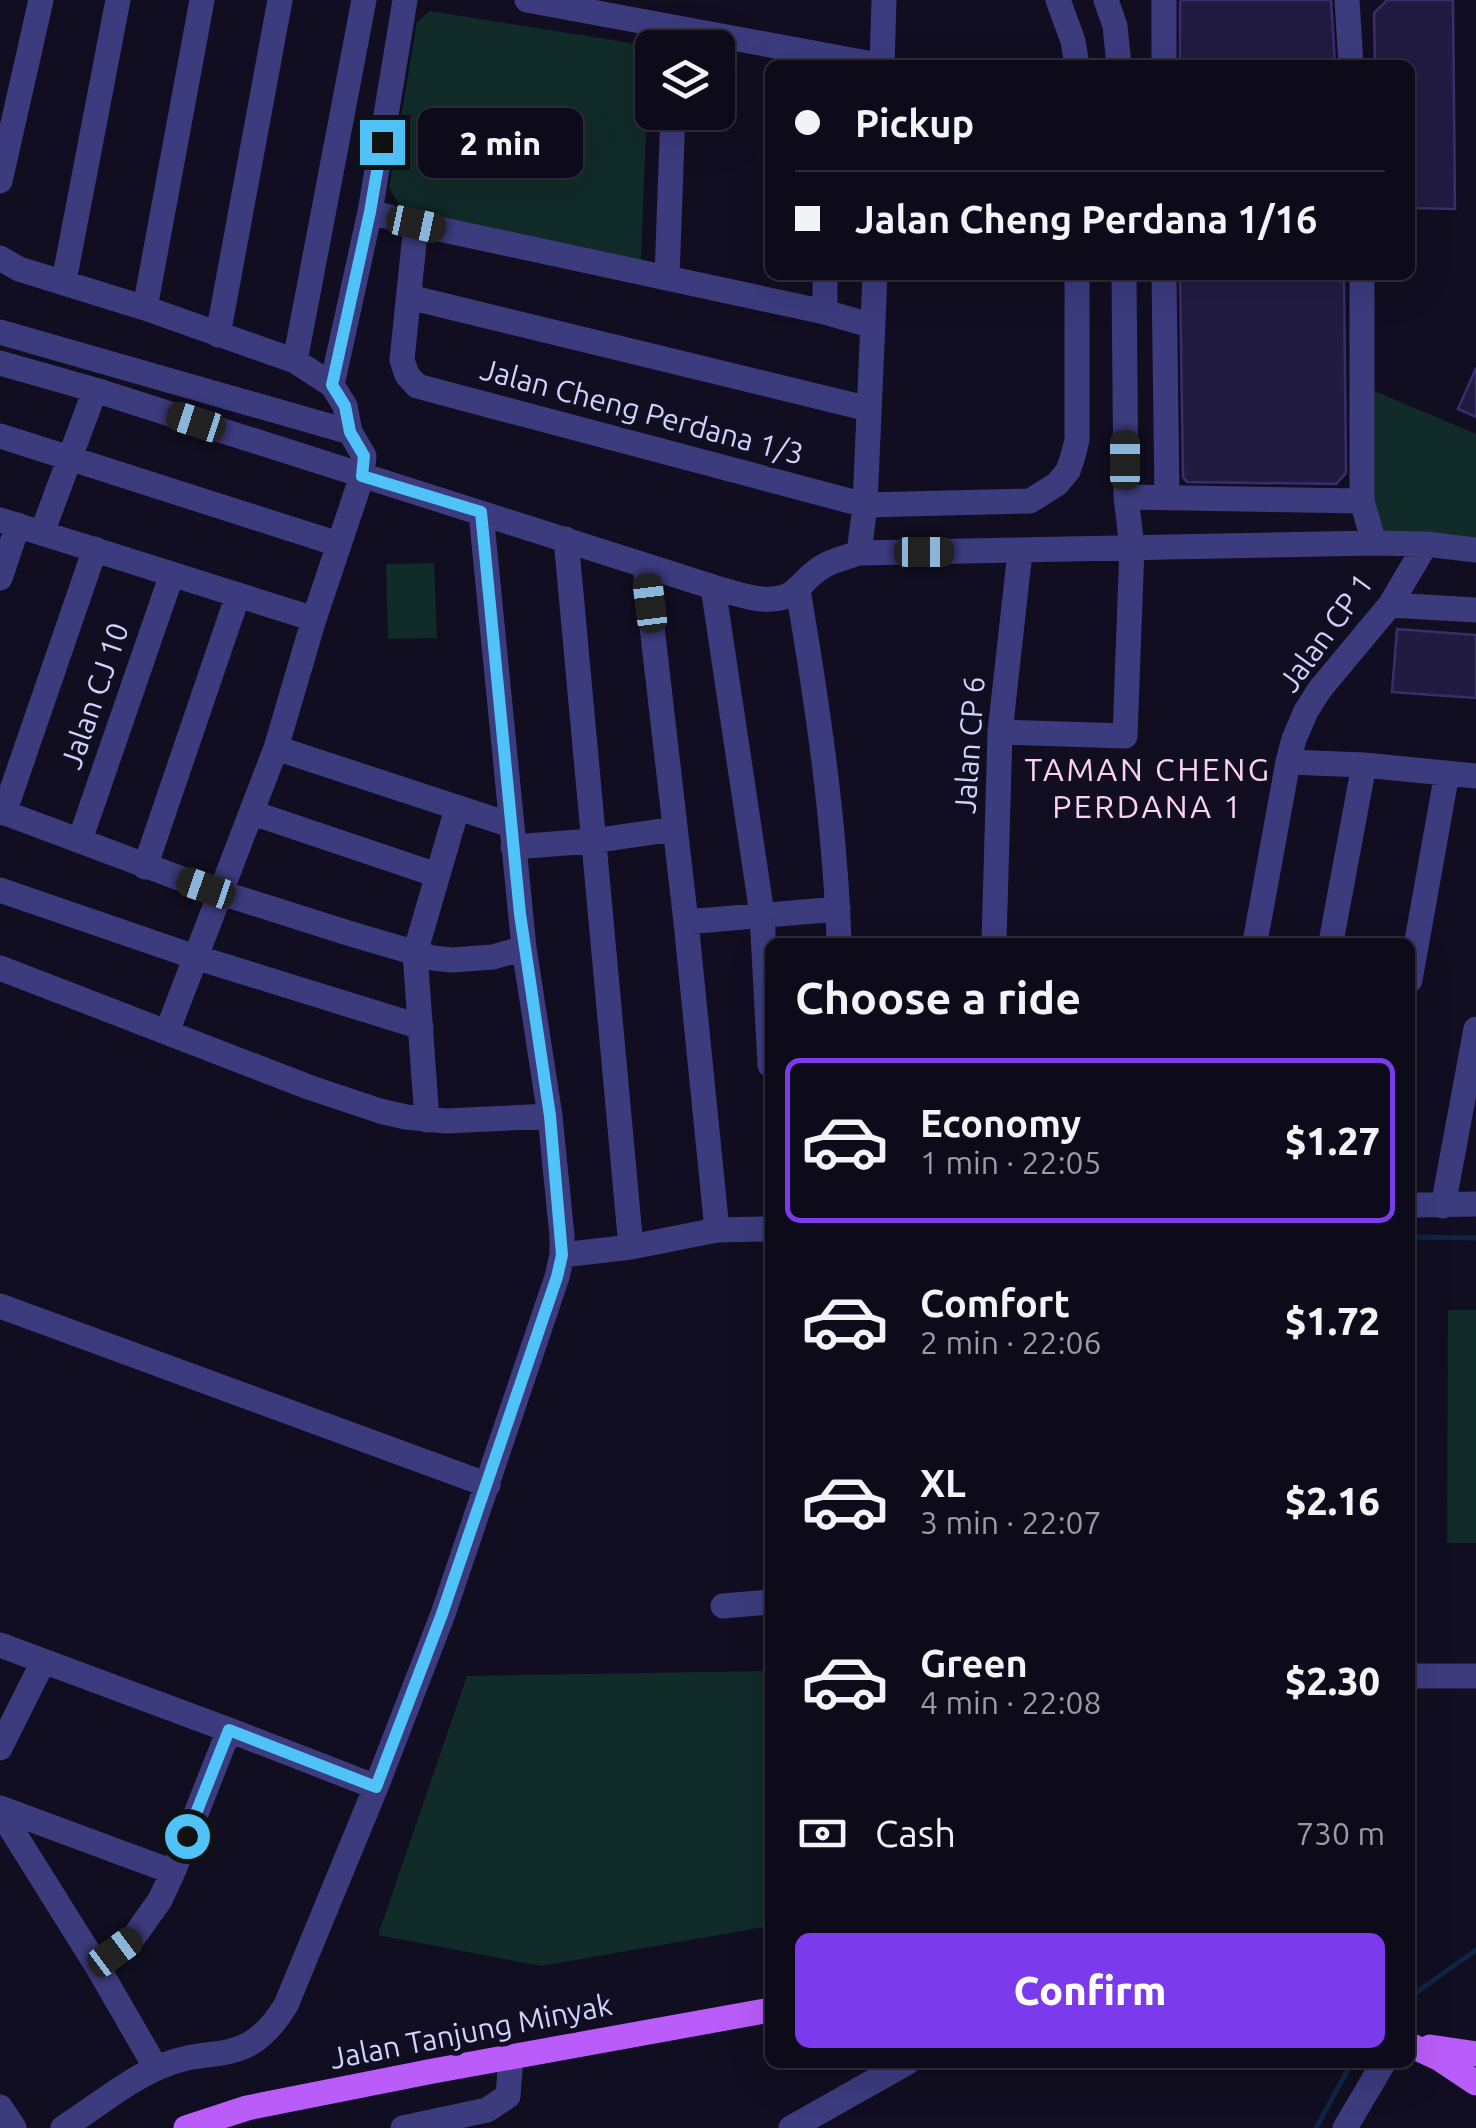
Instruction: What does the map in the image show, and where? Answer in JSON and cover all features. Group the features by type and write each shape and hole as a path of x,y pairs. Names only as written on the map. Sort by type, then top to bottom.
{"main road":[{"name":"Jalan Tanjung Minyak","path":"186,2128 247,2108 765,2011"},
{"path":"1415,2045 1476,2054"},
{"path":"1415,2047 1476,2083"}],"street":[{"path":"0,181 41,0"},
{"path":"64,281 118,0"},
{"path":"218,335 280,0"},
{"path":"295,361 364,0"},
{"path":"332,385 370,212 405,0"},
{"path":"526,0 644,30"},
{"path":"880,60 884,0"},
{"path":"1058,0 1074,40 1076,60"},
{"path":"1106,0 1115,26 1118,60"},
{"path":"1164,0 1164,60"},
{"path":"1347,0 1351,60"},
{"path":"145,308 196,1"},
{"path":"735,47 830,60"},
{"path":"667,278 671,130"},
{"path":"370,212 825,312 873,326"},
{"path":"416,224 408,297 870,409"},
{"path":"0,258 20,269 295,361 332,385 345,406 350,432 364,456 362,476 276,748 167,1032"},
{"path":"825,312 826,280"},
{"path":"860,553 866,505 875,280"},
{"name":"Jalan Cheng Perdana 1/3","path":"408,297 402,360 407,375 417,386 866,505 1030,501 1058,484 1068,471 1076,440 1077,280"},
{"path":"1000,732 1125,736 1132,547 1126,497 1124,280"},
{"path":"1164,280 1166,498"},
{"path":"1362,280 1362,501 1374,543"},
{"path":"0,332 350,432"},
{"path":"0,363 96,390 645,566 764,599 780,598 798,590 830,562 860,553 1374,543 1476,550"},
{"path":"0,578 20,526 70,458 96,390"},
{"path":"0,436 338,544"},
{"path":"1126,497 1362,501"},
{"path":"64,2128 156,2068 242,2048 274,2024 296,1984 442,1614 557,1277 562,1255 550,1116 524,948 481,512"},
{"path":"20,526 314,618"},
{"path":"566,539 631,1246"},
{"name":"Jalan CP 1","path":"1256,938 1288,762 1306,711 1390,604 1426,544"},
{"path":"95,550 2,812 221,893 432,958 493,957 524,948"},
{"name":"Jalan CP 6","path":"994,938 1000,732 1020,552"},
{"path":"645,566 717,1230"},
{"name":"Jalan CJ 10","path":"80,840 172,574"},
{"path":"714,587 762,914 765,971"},
{"path":"798,590 820,722 839,938"},
{"path":"146,867 238,594"},
{"path":"1390,604 1476,610"},
{"path":"276,748 457,810 512,836 592,841 675,829"},
{"path":"1288,762 1476,776"},
{"path":"1332,938 1364,765"},
{"path":"1415,953 1448,773"},
{"path":"427,1120 415,953 457,810"},
{"path":"253,813 437,875"},
{"path":"0,890 195,958 421,1027"},
{"path":"686,922 838,909"},
{"path":"0,968 380,1111 427,1120 550,1116"},
{"path":"1443,1206 1476,1029"},
{"path":"1415,1205 1476,1204"},
{"path":"562,1255 717,1230 765,1229"},
{"path":"0,1306 488,1485"},
{"path":"723,1606 765,1602"},
{"path":"0,1646 376,1787"},
{"path":"0,1748 42,1662"},
{"path":"1415,1676 1476,1676"},
{"path":"97,1966 133,1938 160,1900 229,1730"},
{"path":"0,1809 156,2068"},
{"path":"0,1809 173,1872"},
{"path":"402,2128 487,2110 498,2103 508,2096 511,2057"},
{"path":"791,2128 897,2068"},
{"path":"1345,2128 1380,2068"},
{"path":"0,2106 14,2128"}],"green space":[{"path":"430,11 635,44 635,130 646,130 641,259 626,268 401,207 389,188 417,22"},
{"path":"1365,387 1476,434 1476,543 1364,528"},
{"path":"434,563 437,638 388,639 386,564"},
{"path":"1448,1310 1476,1310 1476,1543 1447,1543"},
{"path":"765,1671 765,1927 541,1966 378,1935 467,1676"}],"building":[{"path":"1331,0 1335,60 1180,60 1180,2"},
{"path":"1387,0 1453,0 1455,209 1415,208 1415,60 1375,60 1374,13"},
{"path":"1180,280 1344,280 1346,473 1336,484 1187,482 1183,477"},
{"path":"1476,368 1476,417 1458,409"},
{"path":"1397,629 1476,635 1476,698 1392,692"}],"waterway":[{"path":"1415,1237 1476,1238"},
{"path":"1415,1993 1476,1950"},
{"path":"1316,2128 1349,2068"}],"district":[{"name":"TAMAN CHENG PERDANA 1","path":"1148,788"}],"route":[{"path":"187,1836 229,1730 376,1787 488,1485 562,1255 550,1116 520,914 481,512 362,476 364,456 350,432 345,406 332,385 382,142"}]}
